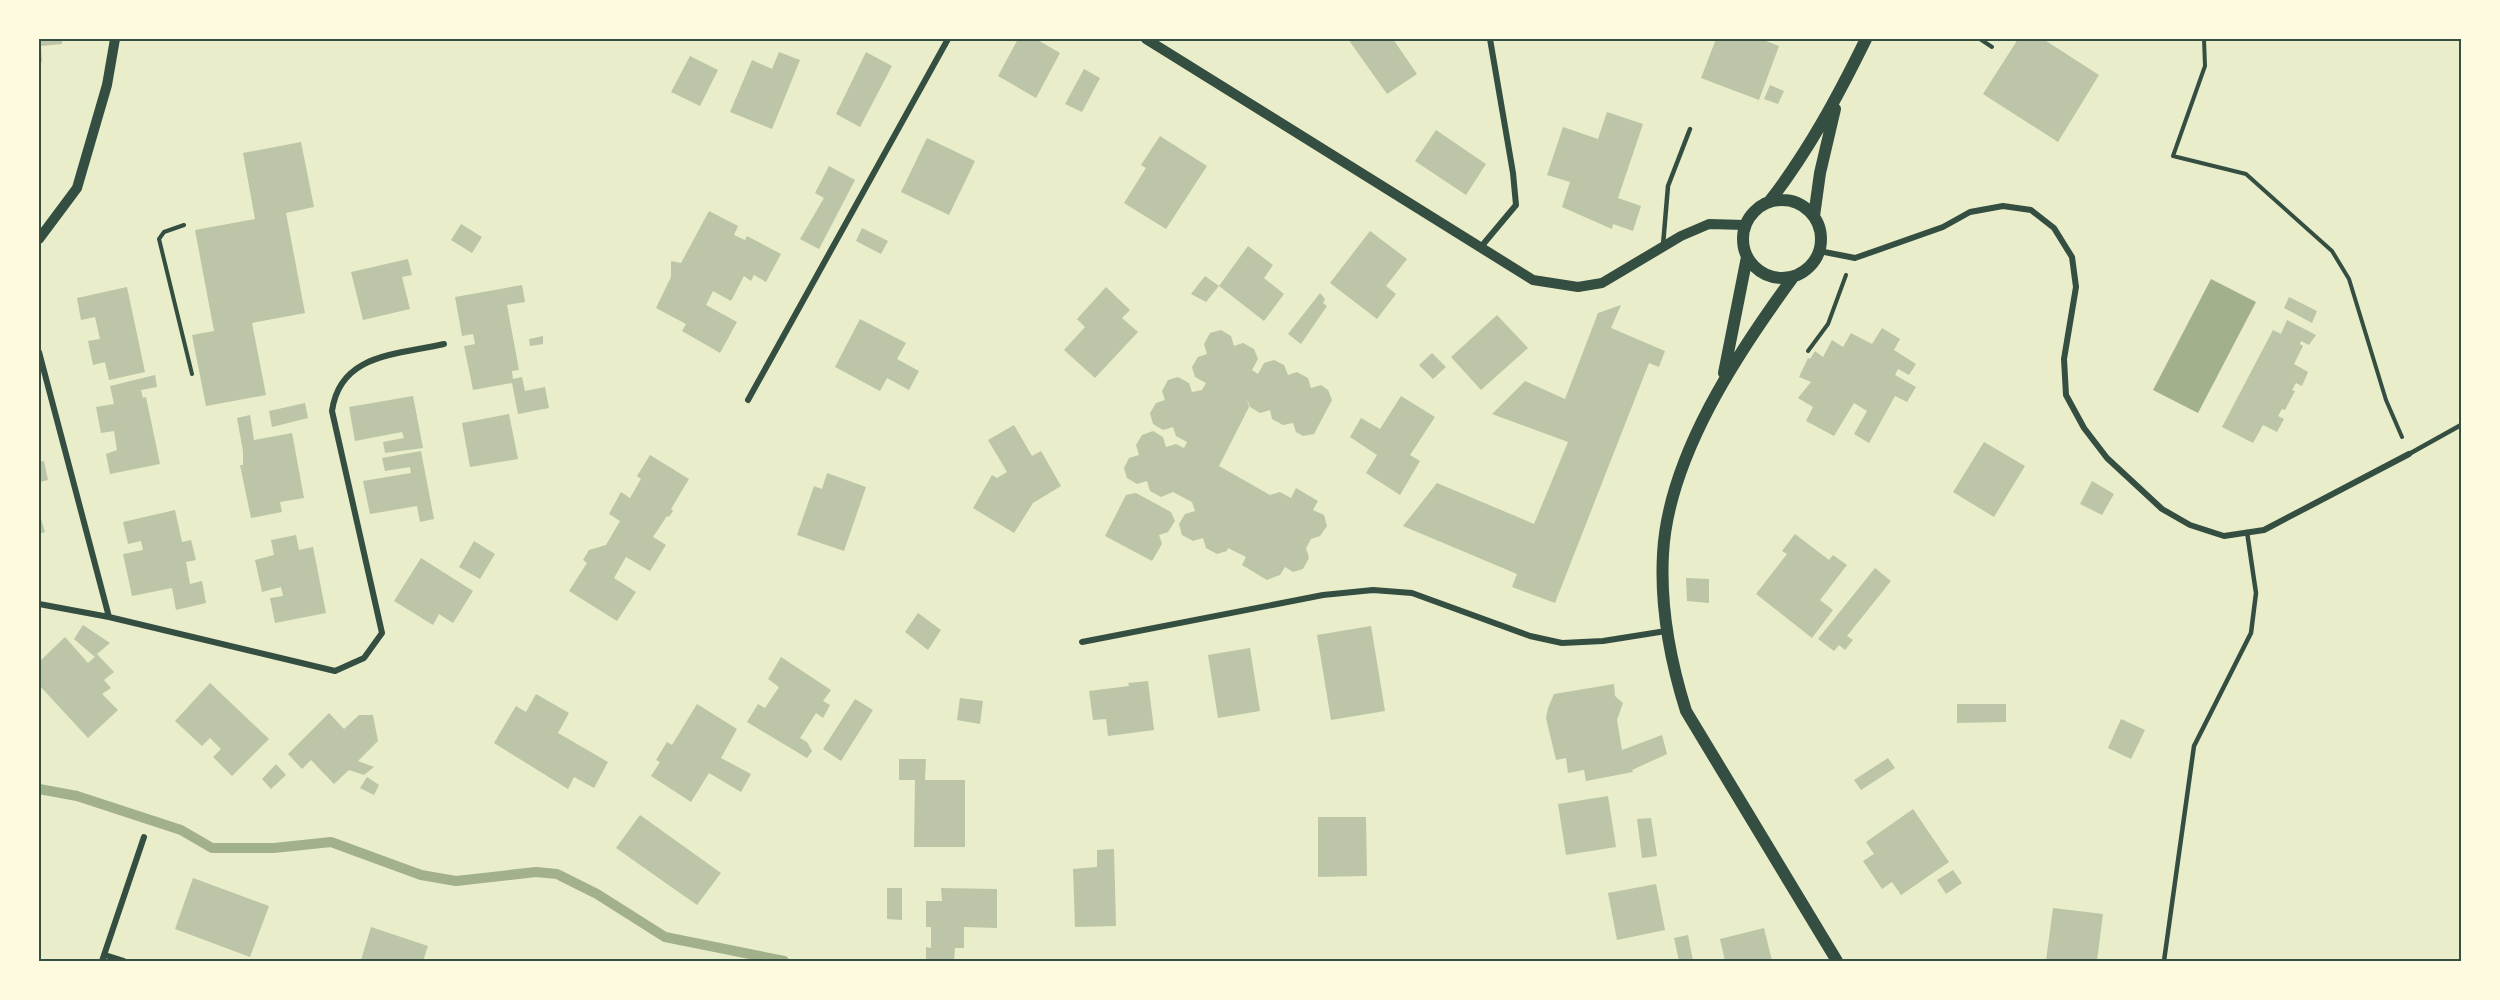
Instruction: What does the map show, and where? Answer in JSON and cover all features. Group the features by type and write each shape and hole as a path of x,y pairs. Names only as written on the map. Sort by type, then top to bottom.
{"main road":[{"path":"1794,276 1780,278 1756,268 1747,257 1744,247 1745,225 1750,215 1768,202 1797,165 1838,96 1866,39"},
{"path":"1837,961 1686,711 1672,666 1667,630 1663,553 1681,474 1722,382 1794,276 1808,266 1818,251 1821,239 1814,216 1820,173 1838,96"},
{"path":"1768,202 1794,202 1805,207 1814,216"},
{"path":"1722,382 1747,257"}],"street":[{"path":"39,239 77,188 107,85 115,39"},
{"path":"748,400 948,39"},
{"path":"1146,39 1158,43 1533,280 1578,287 1602,283 1681,236 1709,224 1745,225"},
{"path":"1479,248 1516,205 1513,172 1490,39"},
{"path":"1818,251 1854,258 1943,227 1970,212 2003,206 2031,210 2054,228 2072,257 2076,287 2064,360 2066,394 2084,428 2107,458 2162,509 2190,525 2224,536 2264,530 2409,454"},
{"path":"39,604 109,616 335,671 364,658 382,633 332,411 334,396 351,371 363,362 444,344"},
{"path":"39,352 109,616"},
{"path":"1082,642 1323,595 1373,590 1412,593 1530,636 1562,643 1603,641 1667,630"},
{"path":"124,961 104,958 144,837"}],"lane":[{"path":"1663,247 1668,186 1690,129"},
{"path":"2409,454 2461,425"},
{"path":"2164,961 2194,746 2251,633 2256,593 2247,532"}],"path":[{"path":"1980,39 1992,47"},
{"path":"2205,39 2205,66 2173,156 2246,174 2332,251 2349,279 2386,400 2409,454"},
{"path":"184,225 164,232 159,238 192,374"},
{"path":"1808,351 1828,324 1854,258"}],"shaded area":[{"path":"2211,279 2256,302 2198,413 2153,390"}],"building":[{"path":"39,39 62,39 62,44 41,46 42,62 39,62"},
{"path":"1018,39 1036,39 1060,53 1036,98 998,76"},
{"path":"1348,39 1393,39 1417,74 1387,94"},
{"path":"1716,39 1761,39 1779,46 1759,100 1701,78"},
{"path":"2018,39 2043,39 2099,75 2058,142 1983,94"},
{"path":"779,52 800,60 772,129 730,112 752,60 772,69"},
{"path":"866,52 892,66 860,127 836,114"},
{"path":"690,56 718,70 700,106 671,92"},
{"path":"1084,69 1100,78 1082,112 1065,104"},
{"path":"1770,85 1784,91 1778,104 1764,99"},
{"path":"1607,112 1643,124 1618,198 1641,206 1633,231 1613,224 1612,229 1562,207 1570,182 1547,175 1563,127 1598,139"},
{"path":"1436,130 1486,164 1466,195 1415,161"},
{"path":"1160,136 1207,166 1166,229 1124,203 1146,168 1141,165"},
{"path":"927,138 975,161 949,215 901,192"},
{"path":"301,142 314,207 286,213 305,313 252,323 266,395 206,406 192,335 214,331 195,230 255,219 243,153"},
{"path":"829,166 855,180 819,249 800,239 824,198 815,193"},
{"path":"709,211 738,226 734,235 745,240 747,236 781,254 766,282 754,275 751,281 744,276 731,301 713,291 706,305 737,322 720,353 682,331 686,324 656,308 671,277 671,261 681,263"},
{"path":"461,224 482,237 472,253 451,240"},
{"path":"862,228 888,241 881,254 856,241"},
{"path":"1370,231 1407,259 1386,286 1396,294 1377,319 1330,283"},
{"path":"1248,246 1273,265 1264,278 1284,294 1264,321 1219,286"},
{"path":"408,259 412,275 402,277 410,309 363,320 351,272"},
{"path":"1205,276 1219,286 1206,302 1191,294"},
{"path":"522,285 525,302 507,305 519,370 512,371 513,379 522,377 525,391 545,387 549,408 518,414 512,383 473,390 464,346 475,344 473,334 462,336 455,297"},
{"path":"127,287 145,372 109,380 105,362 93,365 88,341 100,339 95,317 81,320 77,298"},
{"path":"1106,287 1130,310 1122,318 1138,332 1095,378 1064,350 1085,327 1077,319"},
{"path":"1320,293 1325,299 1323,303 1327,306 1301,344 1288,334"},
{"path":"2289,297 2317,311 2312,323 2284,308"},
{"path":"1621,305 1611,328 1665,351 1659,367 1649,363 1555,603 1512,587 1517,574 1403,526 1437,483 1534,524 1568,442 1492,414 1525,381 1565,399 1598,313"},
{"path":"1497,315 1528,348 1481,390 1451,357"},
{"path":"860,319 906,343 897,359 919,371 909,390 887,378 880,391 835,367"},
{"path":"2287,320 2316,335 2309,345 2301,341 2300,344 2303,346 2294,364 2308,372 2302,386 2296,383 2292,390 2295,391 2285,410 2282,409 2278,416 2284,419 2277,432 2263,425 2253,443 2222,427 2273,330 2281,334"},
{"path":"1882,328 1900,339 1894,350 1916,364 1909,375 1898,369 1895,375 1916,387 1907,402 1895,396 1869,443 1854,434 1867,411 1854,403 1834,436 1806,421 1813,407 1798,398 1811,382 1799,377 1808,358 1810,359 1815,351 1823,357 1832,340 1843,347 1851,333 1872,344"},
{"path":"1221,330 1231,336 1234,346 1243,343 1254,349 1258,359 1252,370 1258,374 1264,363 1274,360 1284,365 1288,375 1297,372 1308,378 1311,388 1321,385 1328,390 1332,400 1314,434 1303,436 1296,432 1293,423 1283,425 1272,419 1270,410 1260,413 1250,407 1247,399 1249,407 1219,466 1270,495 1280,492 1291,498 1296,488 1318,501 1313,510 1324,515 1327,526 1320,536 1311,539 1306,548 1309,558 1303,569 1293,572 1285,567 1280,575 1267,580 1242,565 1246,557 1228,548 1227,551 1217,554 1206,548 1203,538 1193,541 1182,535 1179,524 1185,514 1195,511 1192,502 1173,492 1161,497 1150,491 1147,481 1137,484 1127,478 1124,468 1129,458 1139,455 1136,445 1142,435 1153,431 1163,437 1166,447 1176,444 1184,448 1187,442 1176,436 1173,427 1163,430 1153,424 1150,413 1156,403 1165,400 1162,391 1168,380 1178,377 1189,383 1192,392 1202,390 1206,383 1195,377 1192,367 1198,357 1207,354 1204,344 1210,333"},
{"path":"543,336 543,344 530,346 529,339"},
{"path":"1432,353 1446,367 1433,379 1419,365"},
{"path":"155,375 157,387 141,390 143,398 146,397 160,464 110,474 106,454 117,450 114,431 101,433 96,407 114,404 110,386"},
{"path":"413,396 423,448 385,453 383,442 404,438 402,432 355,441 349,407"},
{"path":"1401,396 1435,417 1410,455 1420,461 1400,495 1366,473 1377,455 1350,437 1361,418 1380,429"},
{"path":"305,403 308,418 272,427 269,411"},
{"path":"509,414 518,459 470,467 462,423"},
{"path":"250,415 254,440 292,433 304,498 280,502 282,512 251,518 240,465 243,465 243,451 237,418"},
{"path":"1014,425 1032,456 1041,451 1061,486 1033,503 1014,533 973,508 992,475 997,478 1007,472 988,440"},
{"path":"1984,442 2025,466 1994,517 1953,492"},
{"path":"421,451 434,519 420,522 417,506 370,514 363,481 411,473 410,467 385,471 382,458"},
{"path":"650,455 689,479 671,509 673,511 653,537 666,545 650,571 626,557 614,578 636,592 617,621 569,591 587,563 583,560 589,550 606,545 620,521 609,514 621,492 630,498 641,479 637,476"},
{"path":"44,461 48,480 39,482 39,462"},
{"path":"827,473 866,487 844,551 797,535 814,486 822,489"},
{"path":"2092,481 2114,494 2102,515 2080,504"},
{"path":"1136,493 1171,512 1175,521 1168,532 1159,535 1162,544 1152,561 1105,536 1126,495"},
{"path":"175,510 182,542 191,540 196,560 186,562 190,584 202,581 206,603 176,610 172,588 132,596 123,554 143,550 141,541 128,544 123,522"},
{"path":"39,512 45,532 39,534"},
{"path":"1795,534 1829,560 1833,555 1847,565 1820,600 1833,610 1812,638 1756,594 1787,554 1782,551"},
{"path":"296,535 299,550 313,547 326,613 275,623 270,598 283,596 281,587 262,592 255,560 274,555 271,540"},
{"path":"474,541 495,554 480,579 459,567"},
{"path":"421,558 473,591 453,623 439,614 433,625 394,601"},
{"path":"1875,568 1891,581 1847,636 1853,640 1845,650 1839,645 1834,651 1818,639"},
{"path":"1686,578 1709,579 1709,603 1687,601"},
{"path":"918,613 941,630 928,650 905,632"},
{"path":"83,625 110,643 97,654 114,672 104,680 111,688 102,694 118,710 88,738 39,685 39,662 65,637 88,663 95,657 74,639"},
{"path":"1371,626 1385,711 1331,720 1317,635"},
{"path":"1250,648 1260,711 1218,718 1208,655"},
{"path":"781,657 831,690 823,701 830,705 823,718 816,713 800,738 807,742 812,751 807,758 747,722 758,704 765,708 779,687 768,679"},
{"path":"1148,681 1154,730 1108,736 1106,719 1093,720 1089,691"},
{"path":"210,683 269,739 232,776 213,757 221,749 210,738 202,746 175,721"},
{"path":"1614,684 1615,696 1623,703 1617,720 1622,750 1662,735 1667,754 1632,770 1633,772 1586,781 1584,770 1568,773 1566,758 1556,760 1546,718 1548,708 1554,694"},
{"path":"536,694 569,713 558,733 608,762 594,788 574,777 568,789 494,743 516,706 526,712"},
{"path":"960,698 983,701 980,724 957,720"},
{"path":"855,699 873,710 841,761 823,749"},
{"path":"697,704 737,729 721,758 751,774 741,792 709,773 691,802 651,776 660,762 656,760 667,742 672,745"},
{"path":"1957,704 2006,704 2006,722 1957,723"},
{"path":"329,713 344,729 359,715 373,715 378,741 358,761 374,767 364,775 349,770 334,784 311,760 302,769 288,754"},
{"path":"2121,719 2145,730 2131,759 2108,748"},
{"path":"1888,758 1895,768 1861,790 1854,780"},
{"path":"899,759 926,759 925,780 965,780 965,847 914,847 915,780 899,780"},
{"path":"276,764 286,775 271,789 262,779"},
{"path":"367,777 379,785 374,795 360,788"},
{"path":"1608,796 1616,847 1566,855 1558,804"},
{"path":"1913,809 1949,862 1901,895 1892,882 1882,889 1863,861 1874,854 1866,842"},
{"path":"640,815 721,873 697,905 616,848"},
{"path":"1318,817 1366,817 1367,876 1318,877"},
{"path":"1651,818 1657,856 1642,858 1637,819"},
{"path":"1114,849 1116,926 1075,927 1073,869 1097,867 1097,850"},
{"path":"1953,870 1962,883 1946,894 1937,880"},
{"path":"193,878 269,906 250,957 175,929"},
{"path":"1656,884 1665,930 1617,940 1608,893"},
{"path":"887,888 902,888 902,920 887,919"},
{"path":"941,888 997,889 997,928 964,927 964,948 955,948 954,961 926,961 926,947 931,948 931,927 926,927 926,901 942,901"},
{"path":"2053,908 2103,914 2097,961 2046,961"},
{"path":"371,927 428,946 423,961 361,960"},
{"path":"1764,928 1772,961 1725,961 1720,939"},
{"path":"1688,935 1693,961 1679,961 1674,938"}],"waterway":[{"path":"39,789 77,796 181,830 212,848 274,848 331,842 421,875 456,881 536,872 557,874 597,894 665,937 784,961"}]}
